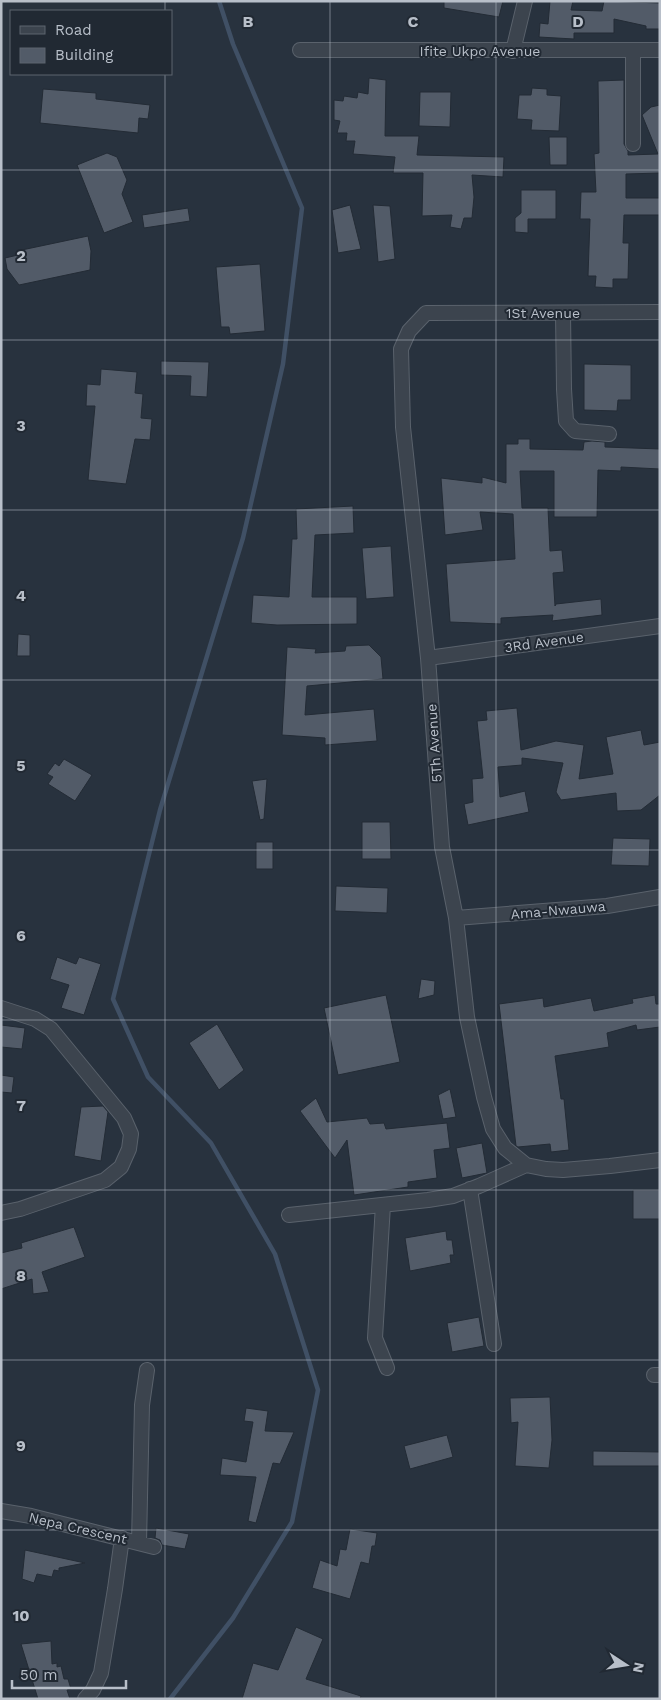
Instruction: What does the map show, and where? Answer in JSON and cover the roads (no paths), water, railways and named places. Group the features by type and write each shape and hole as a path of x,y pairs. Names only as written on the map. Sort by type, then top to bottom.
{"street":[{"path":"512,51 525,1"},
{"name":"Ifite Ukpo Avenue","path":"300,50 660,50"},
{"path":"633,51 633,144"},
{"name":"1St Avenue","path":"426,313 660,312"},
{"name":"5Th Avenue","path":"426,313 409,331 401,349 403,426 428,658 442,848 456,918 467,1017 486,1105 493,1129 505,1148 526,1164"},
{"path":"563,313 566,421 575,431 609,434"},
{"name":"3Rd Avenue","path":"428,658 660,626"},
{"name":"Ama-Nwauwa","path":"456,918 607,906 660,897"},
{"path":"1,1008 34,1019 51,1029 124,1118 131,1134 129,1149 121,1166 105,1180 20,1209 1,1213"},
{"path":"290,1215 453,1196 526,1164 546,1169 563,1170 660,1160"},
{"path":"470,1189 494,1344"},
{"path":"383,1205 375,1338 387,1368"},
{"path":"139,1542 142,1405 146,1370"},
{"name":"Nepa Crescent","path":"1,1512 31,1516 154,1547"},
{"path":"86,1699 93,1690 101,1673 122,1538"}],"waterway":[{"path":"170,1699 233,1618 292,1522 318,1390 275,1254 211,1143 148,1077 113,999 160,810 243,538 283,364 302,208 233,44 219,1"}]}
